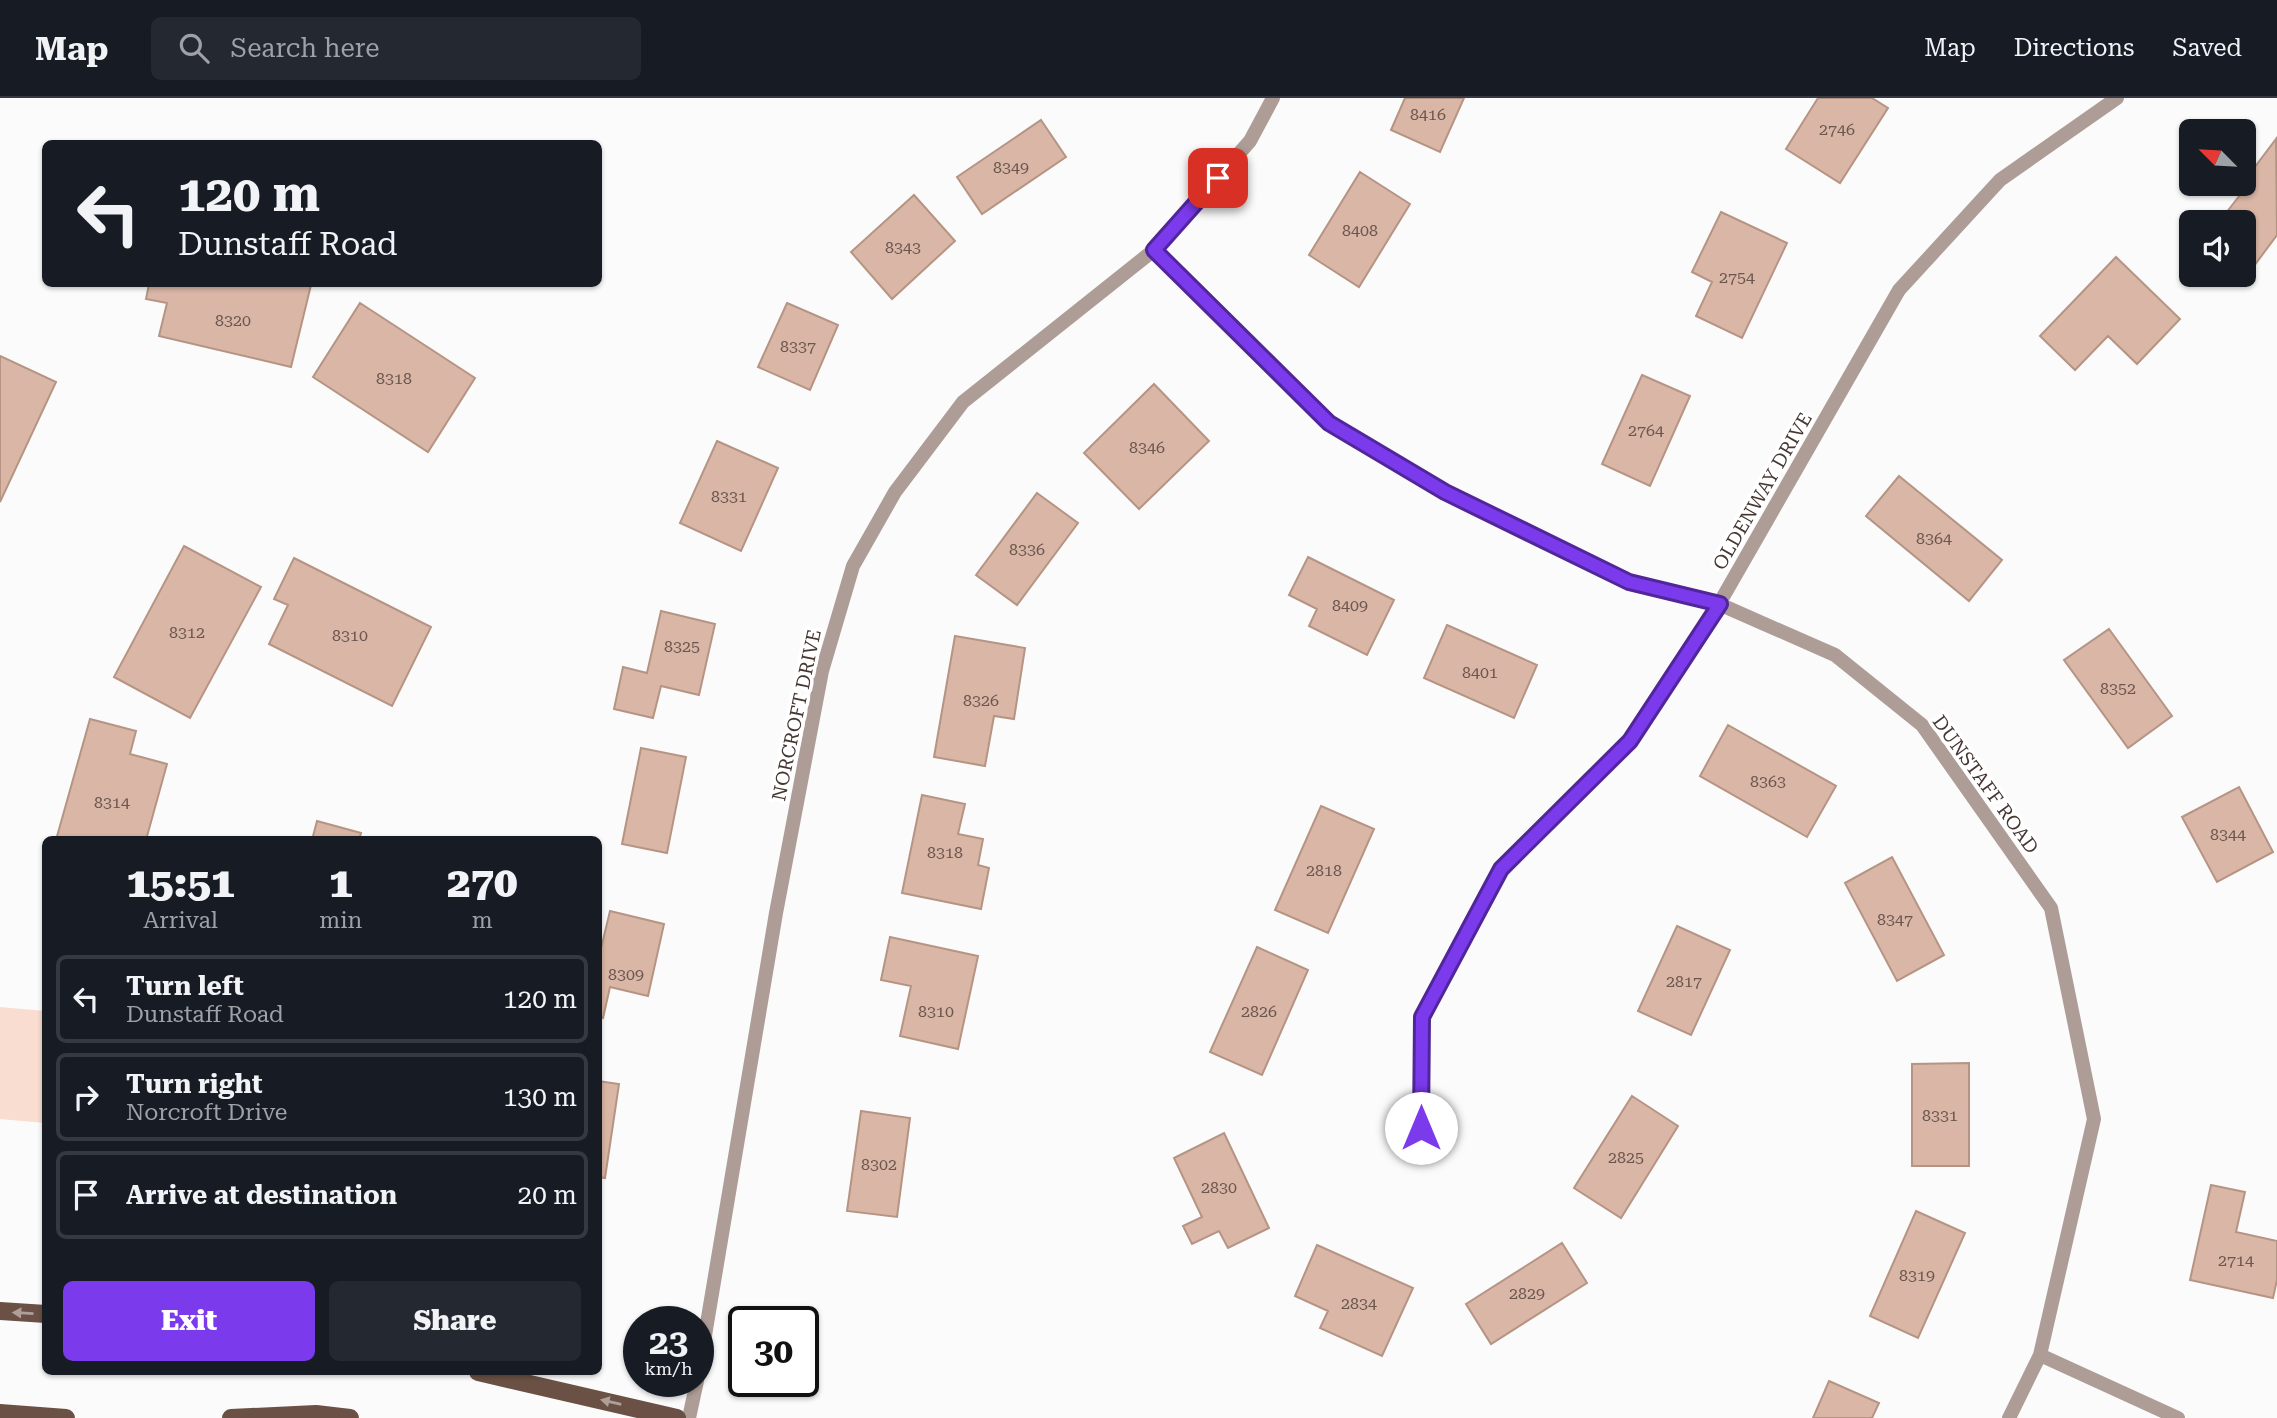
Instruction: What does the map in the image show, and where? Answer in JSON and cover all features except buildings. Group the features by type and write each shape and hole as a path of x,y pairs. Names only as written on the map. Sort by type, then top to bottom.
{"main road":[{"path":"0,1311 42,1314"},
{"path":"491,1375 677,1418"},
{"path":"0,1413 66,1418"},
{"path":"232,1418 316,1414 350,1418"}],"street":[{"name":"NORCROFT DRIVE","path":"710,1306 776,913 822,671 853,566 895,492 963,402 1154,250 1250,141 1273,98"},
{"name":"OLDENWAY DRIVE","path":"1421,1128 1422,1017 1501,869 1630,741 1720,604 1899,290 2000,180 2117,98"},
{"name":"DUNSTAFF ROAD","path":"1154,250 1329,423 1445,492 1629,582 1720,604 1835,655 1922,726 2052,908 2094,1119 2040,1355 2009,1418"},
{"path":"2040,1355 2178,1418"},
{"name":"NORCROFT DRIVE","path":"689,1418 694,1397"}],"shaded area":[{"path":"0,1007 42,1011 42,1123 0,1119"}],"route":[{"path":"1218,178 1154,250 1329,423 1445,492 1629,582 1720,604 1630,741 1501,869 1422,1017 1421,1128"}]}
